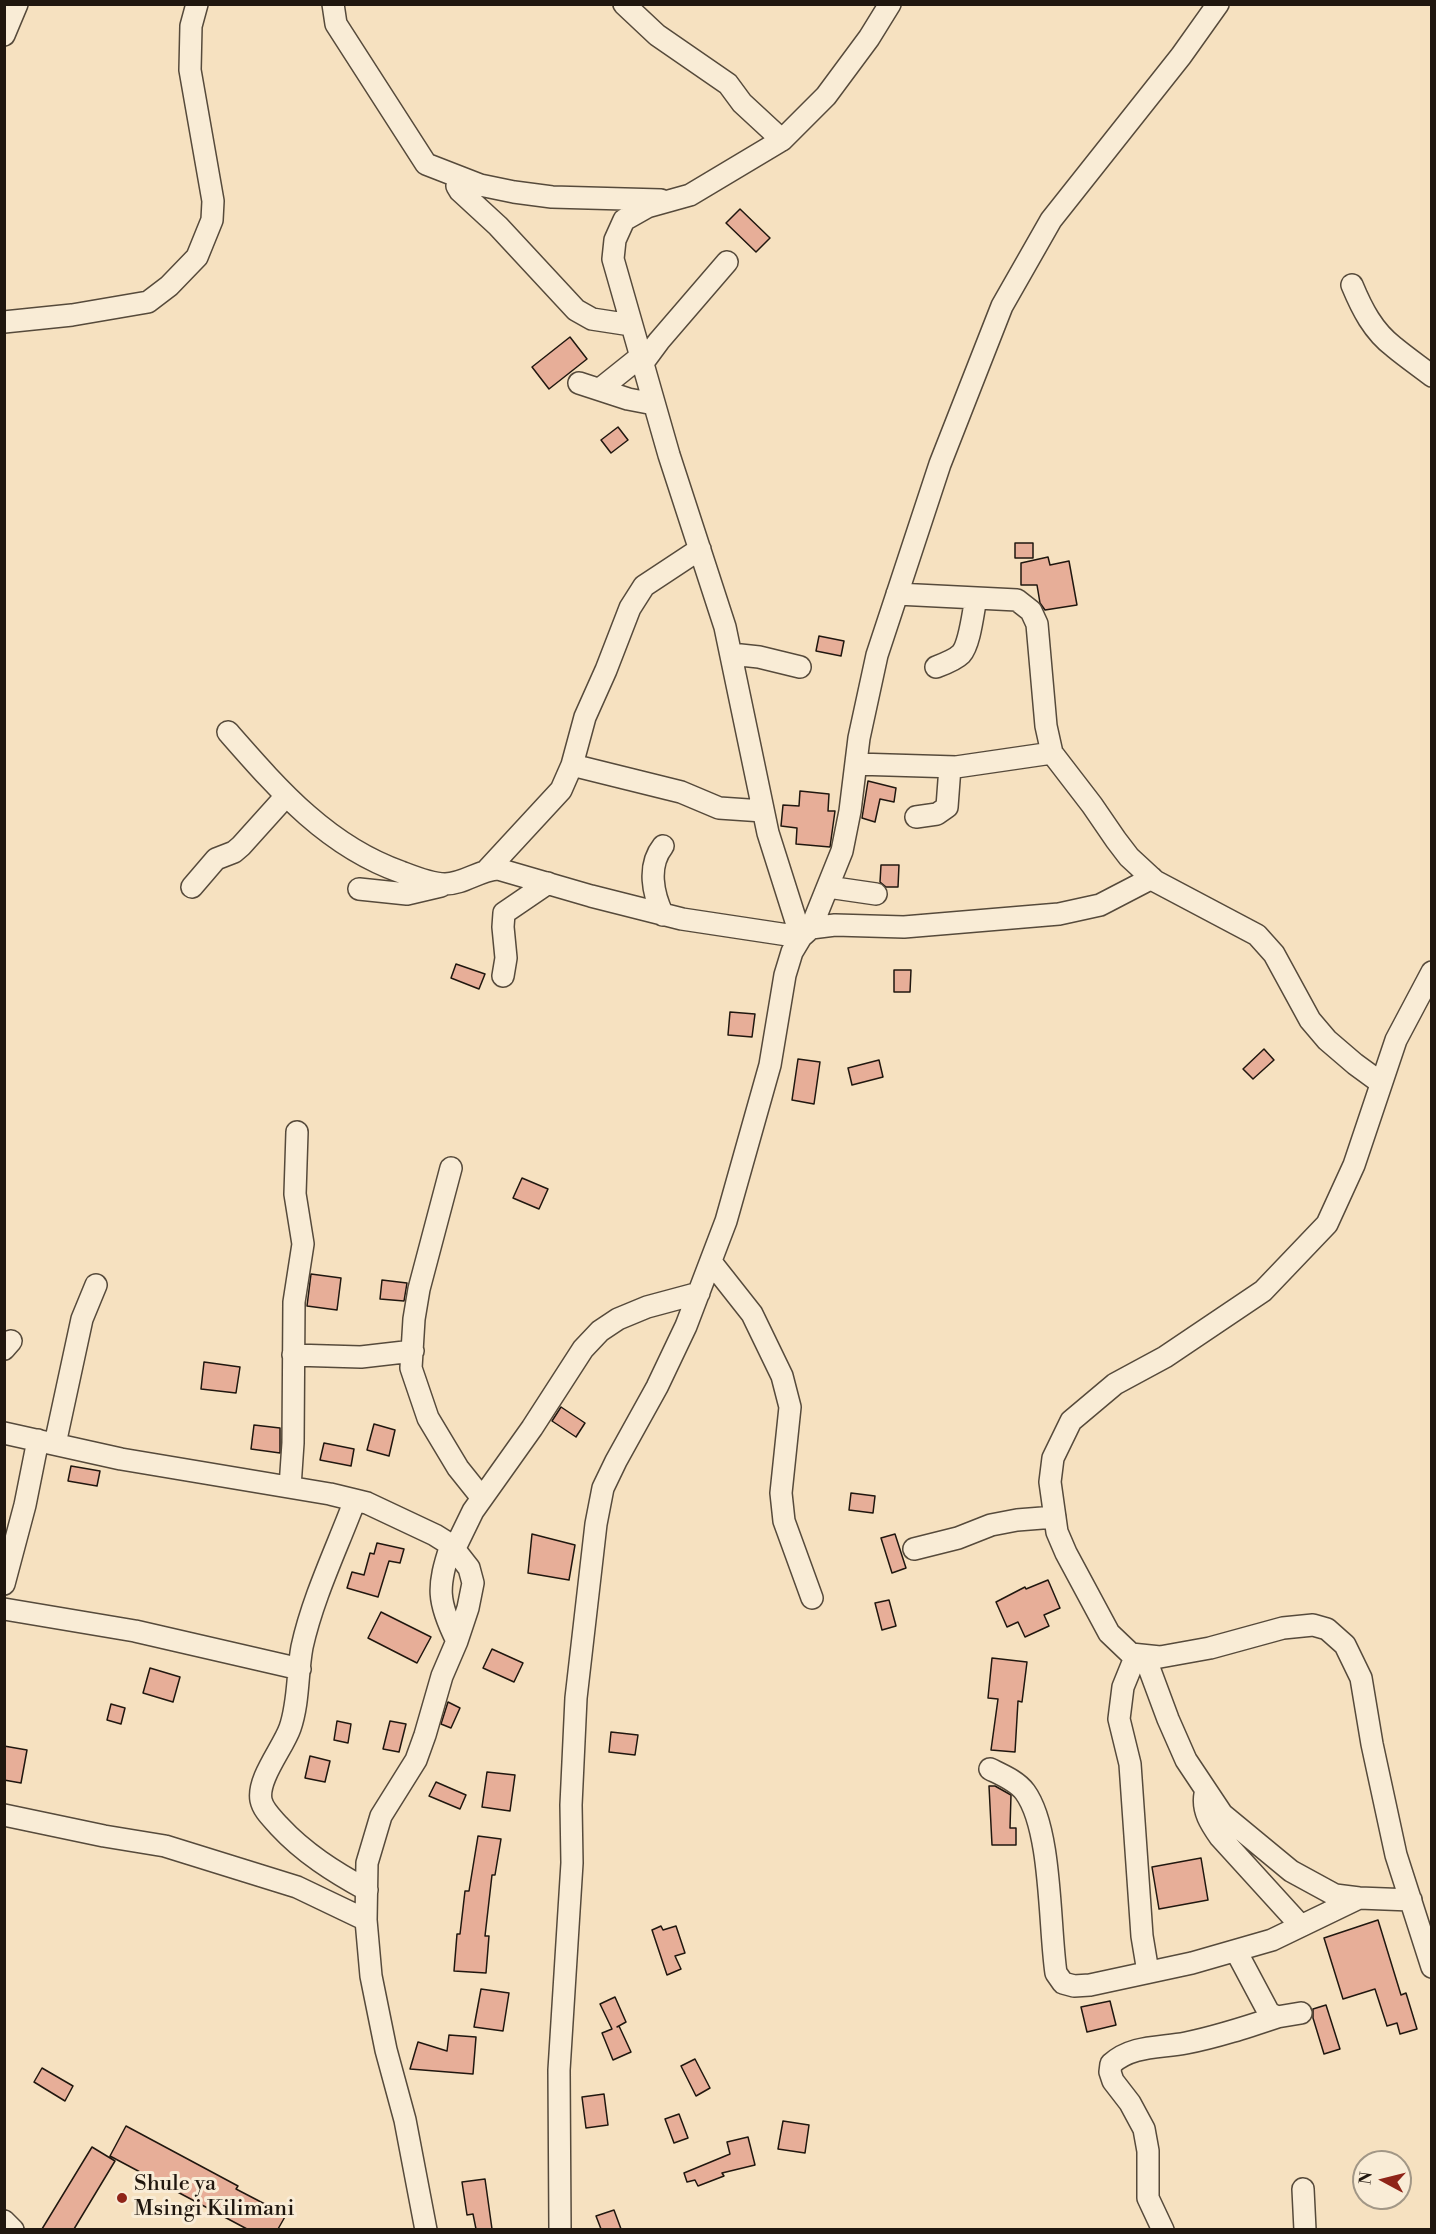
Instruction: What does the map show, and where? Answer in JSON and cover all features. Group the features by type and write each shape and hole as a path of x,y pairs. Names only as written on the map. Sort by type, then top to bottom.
{"street":[{"path":"4,35 17,4"},
{"path":"4,322 72,315 148,302 170,286 197,258 212,220 213,201 190,70 191,26 197,4"},
{"path":"333,4 336,24 426,164 480,185 552,197 669,200"},
{"path":"624,4 657,35 728,84 742,103 782,140"},
{"path":"806,933 768,833 725,627 654,405 613,260 615,240 624,220 647,207 690,195 782,140 826,96 869,38 890,4"},
{"path":"560,2229 559,2070 572,1863 571,1805 576,1698 596,1524 603,1488 657,1387 699,1293 726,1221 738,1171 770,1065 785,975 792,952 806,933 828,888 842,851 877,655 940,464 1002,306 1051,220 1181,56 1218,4"},
{"path":"460,178 457,186 459,191 498,226 576,310 592,319 631,325"},
{"path":"600,390 641,360 727,262"},
{"path":"1353,285 1363,310 1379,333 1393,347 1431,376"},
{"path":"579,384 654,405"},
{"path":"359,889 407,894 464,880 488,869 556,796 572,765 585,717 630,608 644,586 700,549"},
{"path":"897,594 1017,600 1031,611 1037,624 1046,726 1052,753 1092,804 1129,857 1152,878 1257,935 1274,954 1311,1020 1327,1040 1354,1064 1381,1083"},
{"path":"936,667 960,656 964,651 976,598"},
{"path":"731,654 759,657 800,667"},
{"path":"228,732 286,796 321,829 353,851 381,865 417,878 445,884"},
{"path":"856,764 950,767 1052,753"},
{"path":"572,765 681,792 719,808 763,811"},
{"path":"916,817 937,814 947,807 950,767"},
{"path":"192,887 216,859 234,852 241,846 286,796"},
{"path":"663,846 657,854 654,896 663,915"},
{"path":"488,869 505,871 663,915 806,933 834,925 904,927 1059,914 1100,905 1152,878"},
{"path":"503,976 506,958 502,918 504,913 548,883"},
{"path":"828,888 876,894"},
{"path":"1431,972 1396,1040 1354,1165 1327,1224 1263,1291 1165,1357 1115,1384 1071,1421 1053,1458 1050,1482 1058,1532 1066,1553 1109,1633 1131,1654 1160,1657 1210,1648 1261,1633 1313,1625 1327,1629 1345,1645 1360,1678 1394,1844 1431,1967"},
{"path":"290,1488 294,1302 303,1244 295,1194 297,1132"},
{"path":"451,1168 419,1289 414,1319 411,1368 428,1418 458,1468 482,1498"},
{"path":"711,1262 752,1314 782,1376 790,1407 781,1493 784,1521 812,1598"},
{"path":"6,1572 82,1319 96,1285"},
{"path":"458,1641 442,1607 440,1593 442,1578 453,1546 482,1498 532,1428 583,1349 600,1330 618,1319 647,1307 699,1293"},
{"path":"293,1355 362,1357 413,1351"},
{"path":"4,1433 121,1459 367,1503 453,1546 469,1568 473,1583 458,1641 442,1676 416,1760 381,1816 367,1863 366,1920 370,1976 386,2050 405,2120 426,2229"},
{"path":"355,1500 302,1647 295,1708 290,1729 264,1778 261,1799 266,1812 296,1844 332,1871 367,1890"},
{"path":"914,1549 958,1538 991,1525 1055,1517"},
{"path":"4,1609 135,1631 300,1669"},
{"path":"1140,1656 1186,1760 1222,1814 1292,1871 1335,1895 1411,1900"},
{"path":"1140,1656 1123,1687 1119,1719 1130,1764 1142,1936 1148,1972"},
{"path":"990,1769 1008,1778 1025,1791 1036,1814 1044,1851 1056,1973 1063,1983 1074,1986 1090,1985 1236,1951 1272,1940 1359,1898"},
{"path":"1206,1790 1205,1809 1220,1838 1301,1926"},
{"path":"4,1815 165,1846 297,1887 366,1920"},
{"path":"1236,1951 1266,2009 1277,2017"},
{"path":"1163,2229 1148,2198 1148,2151 1144,2129 1130,2103 1113,2081 1110,2072 1111,2064 1119,2056 1136,2050 1185,2043 1277,2017 1301,2013"},
{"path":"1303,2189 1305,2229"},
{"path":"4,2221 13,2229"}],"building":[{"path":"740,209 770,238 756,252 726,223"},
{"path":"570,337 587,359 549,389 532,367"},
{"path":"618,427 628,440 611,453 601,440"},
{"path":"1015,543 1033,543 1033,558 1015,558"},
{"path":"1048,557 1050,565 1069,561 1077,605 1045,610 1040,603 1037,585 1021,585 1021,563"},
{"path":"819,636 844,641 841,656 816,651"},
{"path":"868,781 896,788 894,802 880,799 875,822 862,818"},
{"path":"800,791 829,794 828,811 835,811 830,847 796,844 797,828 781,826 783,805 799,806"},
{"path":"881,865 899,865 898,887 886,887 880,882"},
{"path":"456,964 485,974 479,989 451,978"},
{"path":"894,970 911,970 910,992 894,992"},
{"path":"730,1012 755,1014 752,1037 728,1035"},
{"path":"1264,1049 1274,1060 1253,1079 1243,1069"},
{"path":"798,1059 820,1062 814,1104 792,1100"},
{"path":"879,1060 883,1077 852,1085 848,1068"},
{"path":"522,1178 548,1189 539,1209 513,1198"},
{"path":"311,1274 341,1278 337,1310 307,1306"},
{"path":"382,1280 407,1283 404,1301 380,1299"},
{"path":"204,1362 240,1367 236,1393 201,1389"},
{"path":"561,1407 585,1423 576,1437 552,1421"},
{"path":"374,1424 395,1430 389,1456 367,1450"},
{"path":"254,1425 280,1428 280,1453 251,1449"},
{"path":"324,1443 354,1449 351,1466 320,1460"},
{"path":"71,1466 100,1471 97,1486 68,1481"},
{"path":"851,1493 875,1496 873,1513 849,1510"},
{"path":"532,1534 575,1545 569,1580 528,1573"},
{"path":"895,1534 906,1568 892,1573 881,1538"},
{"path":"377,1543 404,1549 400,1563 389,1561 378,1597 347,1588 352,1572 364,1575 370,1553 374,1554"},
{"path":"1048,1580 1060,1608 1044,1615 1049,1626 1025,1637 1018,1622 1007,1627 996,1602 1025,1587 1026,1589"},
{"path":"889,1600 896,1626 882,1630 875,1603"},
{"path":"381,1612 431,1637 417,1663 368,1638"},
{"path":"492,1649 523,1663 514,1682 483,1668"},
{"path":"992,1658 1027,1662 1022,1702 1018,1701 1015,1752 991,1750 998,1699 988,1698"},
{"path":"150,1668 180,1677 173,1702 143,1693"},
{"path":"448,1702 460,1708 451,1728 441,1724"},
{"path":"111,1704 125,1708 121,1724 107,1720"},
{"path":"337,1721 351,1724 348,1743 334,1740"},
{"path":"390,1721 406,1724 399,1752 383,1749"},
{"path":"611,1732 638,1735 635,1755 609,1752"},
{"path":"4,1746 27,1750 21,1783 4,1780"},
{"path":"310,1756 330,1761 325,1782 305,1778"},
{"path":"487,1772 515,1775 510,1811 482,1807"},
{"path":"436,1782 466,1795 460,1809 429,1796"},
{"path":"989,1786 995,1786 1011,1795 1010,1828 1016,1828 1016,1845 992,1845"},
{"path":"478,1836 501,1839 495,1875 492,1875 485,1936 489,1936 486,1973 454,1971 457,1934 460,1934 465,1891 469,1891"},
{"path":"1201,1858 1208,1900 1159,1909 1152,1867"},
{"path":"1378,1920 1401,1995 1406,1993 1417,2029 1400,2034 1397,2023 1387,2026 1375,1989 1343,1999 1324,1938"},
{"path":"661,1926 663,1930 676,1926 685,1953 675,1956 681,1969 667,1975 652,1930"},
{"path":"481,1989 509,1993 503,2031 474,2027"},
{"path":"615,1997 626,2022 617,2027 619,2026 631,2052 613,2060 602,2033 612,2029 600,2004"},
{"path":"1110,2001 1116,2025 1087,2032 1081,2007"},
{"path":"1326,2005 1340,2049 1324,2054 1313,2018 1313,2009"},
{"path":"449,2035 476,2037 473,2074 410,2069 418,2042 447,2051"},
{"path":"695,2059 710,2088 696,2096 681,2066"},
{"path":"42,2068 73,2086 65,2101 34,2082"},
{"path":"604,2094 608,2125 586,2128 582,2097"},
{"path":"679,2114 688,2138 674,2143 665,2119"},
{"path":"783,2121 809,2125 805,2153 778,2149"},
{"path":"126,2126 238,2186 236,2189 286,2215 278,2229 247,2229 110,2156"},
{"path":"748,2137 755,2165 722,2173 724,2176 698,2186 695,2180 687,2182 684,2173 730,2154 727,2142"},
{"path":"92,2147 115,2161 74,2229 42,2229"},
{"path":"485,2179 492,2229 476,2229 473,2214 467,2215 462,2182"},
{"path":"614,2210 621,2229 601,2229 596,2216"}],"place":[{"name":"Shule ya Msingi Kilimani","path":"122,2198"}]}
